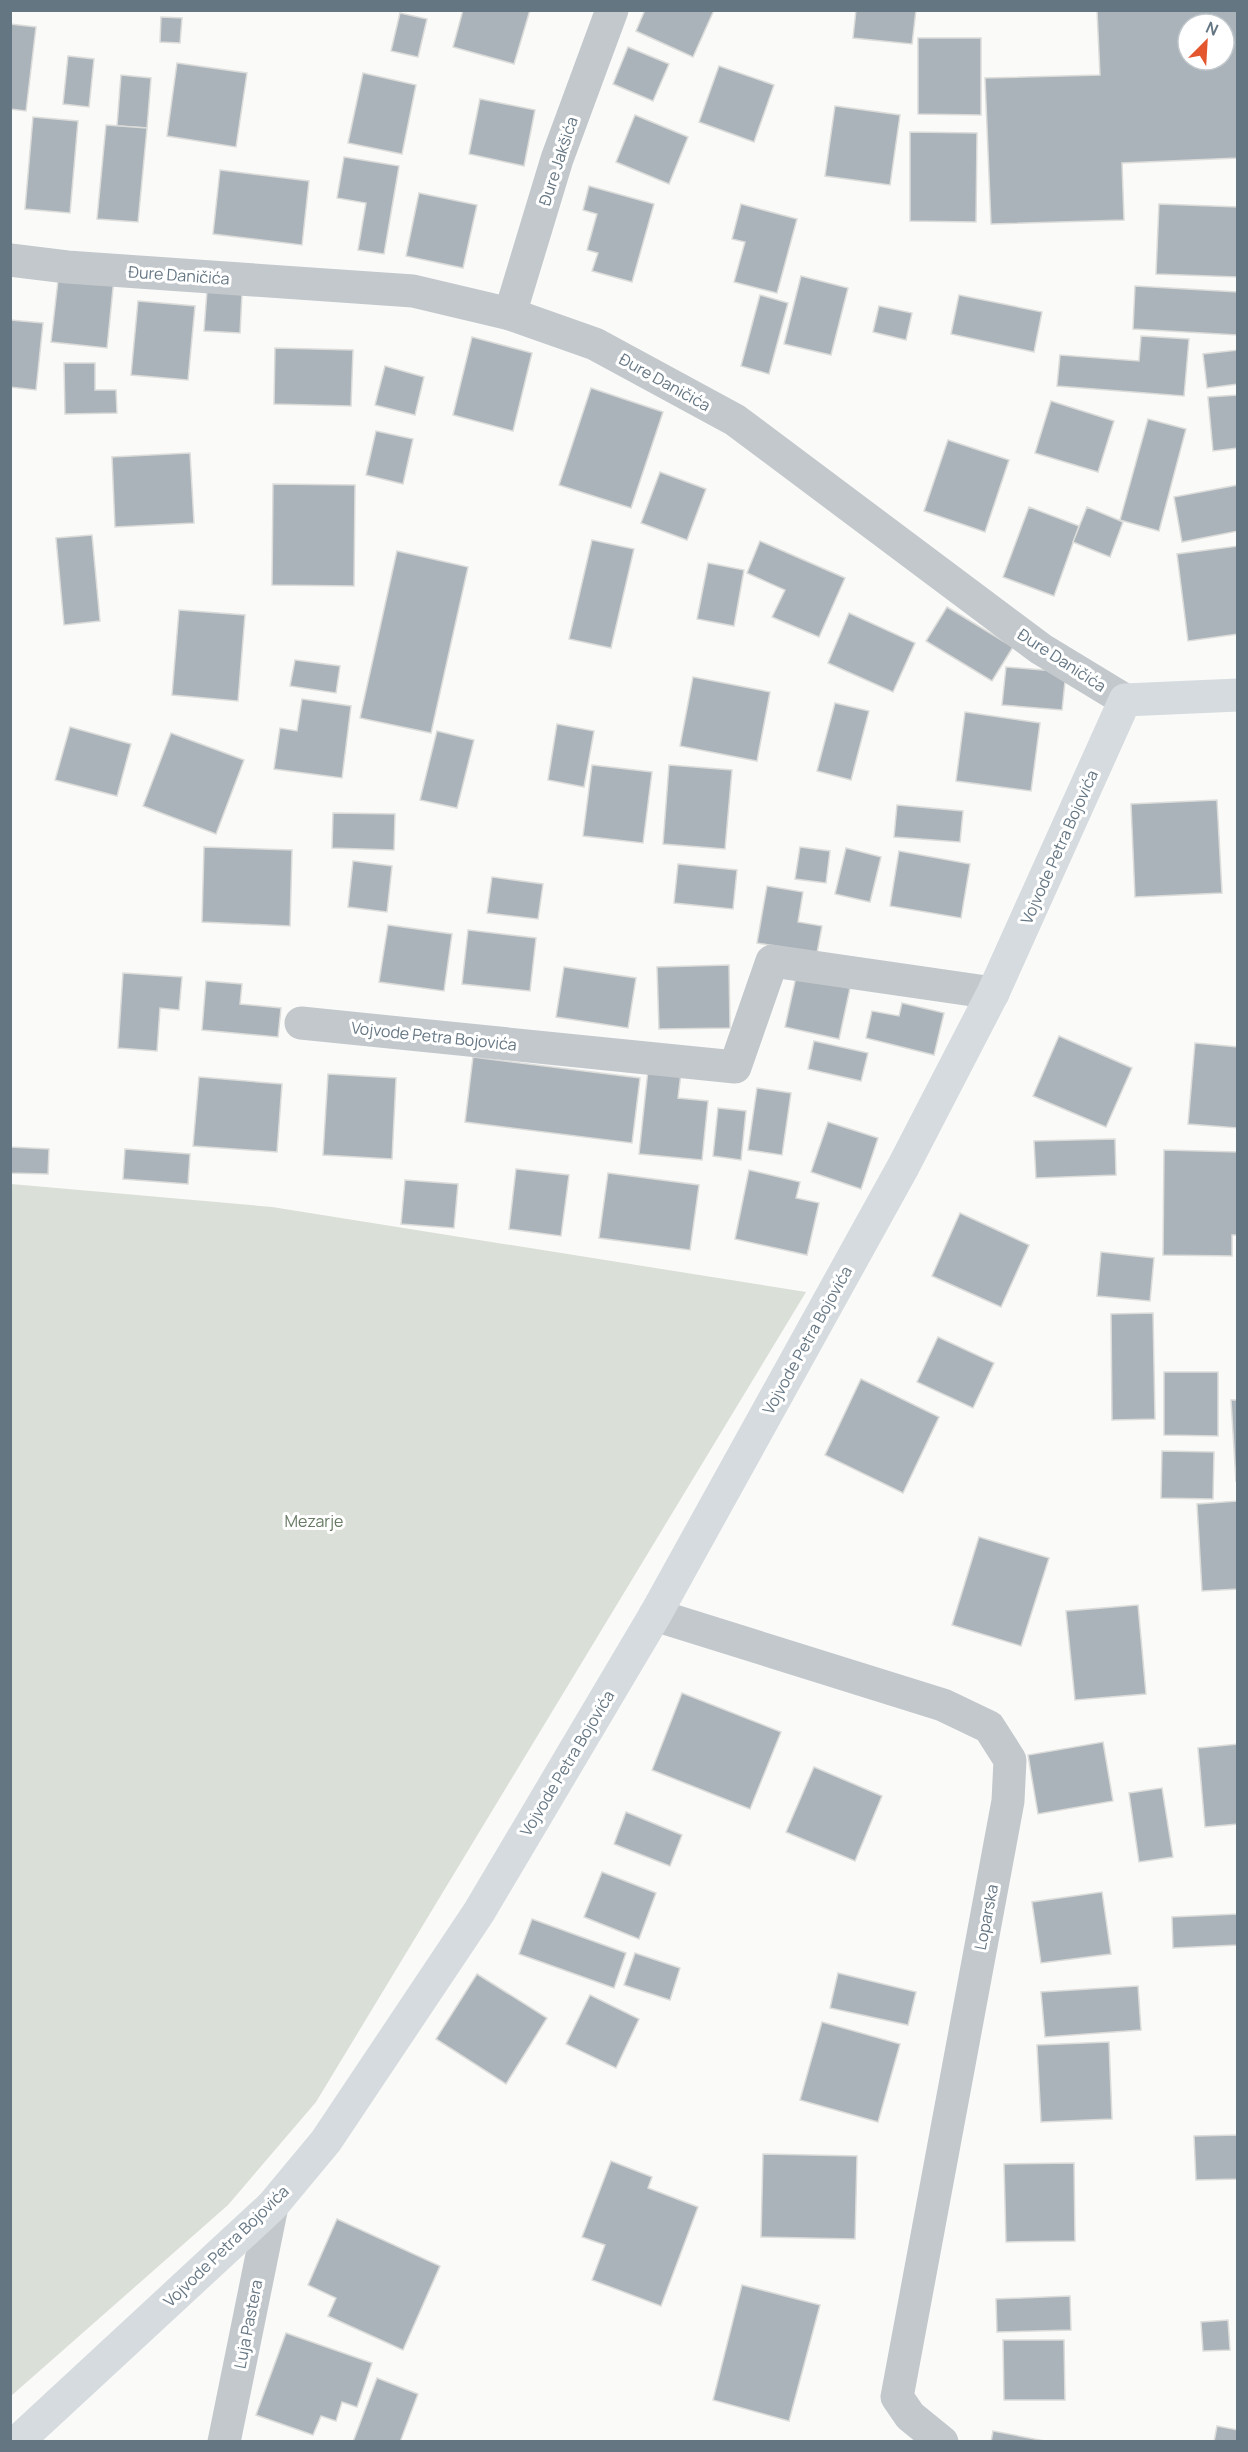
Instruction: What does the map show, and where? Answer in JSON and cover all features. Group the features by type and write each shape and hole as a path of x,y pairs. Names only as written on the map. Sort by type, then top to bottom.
{"street":[{"name":"Đure Jakšića","path":"510,314 557,159 612,10"},
{"name":"Đure Daničića","path":"10,260 67,267 413,291 510,314 595,344 735,420 1041,650 1125,700 1238,695"},
{"name":"Vojvode Petra Bojovića","path":"17,2442 272,2206 326,2141 478,1912 655,1615 903,1167 993,993 1125,700"},
{"name":"Vojvode Petra Bojovića","path":"301,1023 735,1067 772,961 993,993"},
{"name":"Loparska","path":"655,1615 943,1705 989,1727 1010,1760 1008,1801 897,2397 910,2416 942,2442"},
{"name":"Luja Pastera","path":"224,2442 272,2206"}],"green space":[{"name":"Mezarje","path":"11,1184 272,1207 806,1292 316,2102 228,2205 11,2396"}],"building":[{"path":"463,10 530,10 514,64 453,47"},
{"path":"645,10 714,10 693,57 636,31"},
{"path":"856,10 916,10 912,44 853,38"},
{"path":"1097,10 1238,10 1238,158 1122,163 1124,220 991,224 985,78 1100,75"},
{"path":"400,13 427,19 418,57 391,51"},
{"path":"161,17 182,18 180,43 160,42"},
{"path":"10,24 36,27 26,111 10,109"},
{"path":"918,38 981,38 981,115 918,114"},
{"path":"628,47 669,64 653,101 613,84"},
{"path":"68,56 94,59 89,107 63,104"},
{"path":"177,63 247,73 236,147 167,136"},
{"path":"719,66 774,85 754,142 699,122"},
{"path":"363,73 416,85 402,154 348,143"},
{"path":"121,75 151,78 147,128 117,126"},
{"path":"480,99 535,110 524,166 469,154"},
{"path":"835,106 900,115 890,185 825,176"},
{"path":"635,115 688,137 669,184 616,162"},
{"path":"33,117 78,121 70,213 25,209"},
{"path":"106,125 147,128 138,222 97,219"},
{"path":"910,132 977,133 976,222 910,221"},
{"path":"344,157 399,166 384,254 358,250 366,203 337,198"},
{"path":"220,170 309,181 302,245 213,234"},
{"path":"589,186 654,204 632,282 592,271 598,253 587,250 597,214 583,210"},
{"path":"419,193 477,205 463,268 406,256"},
{"path":"741,204 797,219 777,293 734,282 745,242 732,239"},
{"path":"1159,204 1238,207 1238,277 1156,274"},
{"path":"59,272 114,278 107,348 51,342"},
{"path":"801,276 848,288 831,355 784,344"},
{"path":"1135,286 1238,292 1238,335 1133,329"},
{"path":"207,291 242,294 240,333 204,331"},
{"path":"760,295 788,303 769,374 741,366"},
{"path":"959,295 1042,312 1034,352 951,334"},
{"path":"138,301 195,306 188,380 131,375"},
{"path":"879,306 912,313 906,340 873,332"},
{"path":"10,320 43,323 36,390 10,387"},
{"path":"1141,336 1189,339 1184,396 1057,386 1060,355 1139,361"},
{"path":"472,337 532,353 513,431 453,415"},
{"path":"275,348 353,350 351,406 274,404"},
{"path":"1238,350 1238,384 1207,388 1203,354"},
{"path":"64,363 95,363 95,390 116,390 117,413 65,414"},
{"path":"385,366 424,377 415,415 375,405"},
{"path":"591,388 663,412 631,508 559,485"},
{"path":"1238,395 1238,448 1213,451 1208,397"},
{"path":"1051,401 1114,421 1098,472 1035,453"},
{"path":"1148,419 1186,429 1159,531 1120,520"},
{"path":"376,431 413,439 403,484 366,475"},
{"path":"948,440 1009,460 985,532 924,511"},
{"path":"190,453 194,523 115,527 112,457"},
{"path":"660,472 706,489 687,540 641,523"},
{"path":"273,484 355,485 354,586 272,585"},
{"path":"1238,485 1238,531 1182,542 1174,497"},
{"path":"1029,507 1079,526 1054,596 1003,577"},
{"path":"1087,507 1123,522 1110,557 1073,542"},
{"path":"92,535 100,621 64,625 56,538"},
{"path":"592,540 634,549 611,648 569,639"},
{"path":"760,541 845,578 819,637 772,617 785,590 747,573"},
{"path":"1238,546 1238,634 1188,641 1177,554"},
{"path":"397,551 468,567 431,733 360,718"},
{"path":"708,563 744,570 734,626 697,619"},
{"path":"947,607 1013,647 992,681 926,641"},
{"path":"179,610 245,615 238,701 172,695"},
{"path":"849,613 915,643 893,692 828,663"},
{"path":"295,660 340,666 336,693 290,686"},
{"path":"1006,667 1066,672 1062,710 1002,705"},
{"path":"693,677 770,692 757,761 680,746"},
{"path":"302,699 351,706 342,778 274,769 280,728 297,731"},
{"path":"835,703 869,711 851,780 817,771"},
{"path":"965,712 1040,723 1031,791 956,781"},
{"path":"557,724 594,731 584,787 548,780"},
{"path":"70,727 131,744 117,796 55,780"},
{"path":"437,731 474,740 457,808 420,800"},
{"path":"171,733 244,760 216,834 143,806"},
{"path":"592,765 652,772 643,843 583,836"},
{"path":"669,765 732,770 725,849 663,844"},
{"path":"1217,800 1222,893 1135,897 1131,804"},
{"path":"897,805 963,811 960,842 894,837"},
{"path":"333,813 395,814 394,850 332,848"},
{"path":"204,847 292,850 290,926 202,922"},
{"path":"800,847 830,851 826,883 795,879"},
{"path":"846,848 881,857 870,902 835,894"},
{"path":"899,851 970,864 961,918 890,906"},
{"path":"353,861 392,866 387,912 348,907"},
{"path":"678,864 737,870 733,909 674,903"},
{"path":"492,877 543,884 538,919 487,913"},
{"path":"767,886 803,892 798,922 822,926 817,953 757,943"},
{"path":"388,925 452,934 444,991 379,982"},
{"path":"468,930 536,938 530,991 462,984"},
{"path":"729,965 730,1028 659,1029 657,967"},
{"path":"564,967 636,978 628,1028 556,1017"},
{"path":"123,973 182,977 179,1010 160,1008 157,1051 118,1048"},
{"path":"796,977 850,988 839,1039 785,1027"},
{"path":"206,981 242,984 240,1004 281,1008 278,1037 202,1030"},
{"path":"902,1003 944,1013 934,1055 866,1038 872,1011 899,1016"},
{"path":"1059,1036 1132,1068 1106,1127 1033,1096"},
{"path":"814,1041 868,1053 861,1081 808,1069"},
{"path":"1195,1043 1238,1047 1238,1128 1188,1124"},
{"path":"473,1057 640,1078 632,1143 465,1122"},
{"path":"648,1070 681,1073 678,1098 708,1101 702,1160 639,1154"},
{"path":"328,1074 396,1078 392,1159 323,1155"},
{"path":"199,1077 282,1084 277,1152 193,1146"},
{"path":"757,1088 791,1093 782,1155 748,1150"},
{"path":"718,1108 746,1111 741,1160 713,1156"},
{"path":"828,1122 878,1138 861,1189 811,1172"},
{"path":"1115,1139 1116,1175 1036,1178 1034,1141"},
{"path":"10,1147 49,1149 48,1174 10,1173"},
{"path":"125,1149 190,1154 188,1184 123,1179"},
{"path":"1164,1150 1238,1152 1238,1235 1232,1235 1232,1256 1163,1255"},
{"path":"516,1169 569,1175 561,1236 509,1229"},
{"path":"749,1170 800,1182 796,1198 819,1203 807,1255 735,1239"},
{"path":"608,1173 699,1185 690,1250 599,1238"},
{"path":"405,1180 458,1184 454,1228 401,1224"},
{"path":"960,1213 1029,1245 1001,1307 932,1276"},
{"path":"1101,1252 1154,1258 1150,1301 1097,1296"},
{"path":"1153,1313 1155,1419 1112,1420 1111,1314"},
{"path":"938,1337 994,1363 973,1408 917,1382"},
{"path":"1164,1372 1218,1372 1218,1436 1164,1435"},
{"path":"861,1379 939,1417 903,1493 825,1455"},
{"path":"1231,1400 1238,1400 1238,1480 1236,1481"},
{"path":"1162,1451 1214,1452 1213,1499 1161,1498"},
{"path":"1238,1501 1238,1589 1202,1591 1197,1504"},
{"path":"979,1537 1049,1558 1021,1646 952,1625"},
{"path":"1138,1605 1146,1694 1075,1700 1066,1611"},
{"path":"682,1693 781,1732 750,1809 652,1770"},
{"path":"1103,1742 1113,1801 1038,1814 1028,1755"},
{"path":"1238,1744 1238,1824 1205,1827 1198,1748"},
{"path":"814,1767 882,1796 855,1861 786,1832"},
{"path":"1162,1788 1173,1857 1139,1862 1129,1793"},
{"path":"626,1812 682,1835 670,1866 614,1844"},
{"path":"602,1872 656,1893 639,1939 584,1917"},
{"path":"1102,1892 1111,1954 1041,1963 1032,1902"},
{"path":"1238,1914 1238,1945 1173,1948 1172,1917"},
{"path":"532,1919 626,1953 614,1988 519,1954"},
{"path":"635,1953 680,1968 670,2000 624,1985"},
{"path":"838,1973 916,1992 908,2025 830,2008"},
{"path":"477,1974 547,2018 506,2084 436,2039"},
{"path":"1138,1986 1141,2030 1045,2037 1041,1992"},
{"path":"590,1995 639,2019 616,2068 566,2044"},
{"path":"822,2022 900,2044 878,2122 800,2100"},
{"path":"1109,2042 1112,2119 1041,2122 1037,2045"},
{"path":"1238,2135 1238,2179 1196,2180 1194,2136"},
{"path":"763,2154 857,2156 855,2239 761,2237"},
{"path":"611,2161 652,2177 648,2188 698,2207 661,2306 592,2280 605,2245 582,2237"},
{"path":"1074,2163 1075,2241 1006,2242 1004,2164"},
{"path":"337,2219 440,2266 403,2350 328,2316 336,2298 308,2285"},
{"path":"742,2285 820,2305 789,2421 713,2400"},
{"path":"1070,2296 1071,2330 997,2332 996,2299"},
{"path":"1228,2320 1230,2350 1203,2351 1201,2322"},
{"path":"286,2333 372,2363 357,2407 342,2402 336,2421 321,2416 313,2435 256,2415"},
{"path":"1003,2340 1064,2340 1065,2400 1004,2400"},
{"path":"377,2378 418,2394 400,2442 353,2442"},
{"path":"1217,2426 1238,2430 1238,2442 1214,2442"},
{"path":"993,2431 1050,2442 991,2442"}]}
